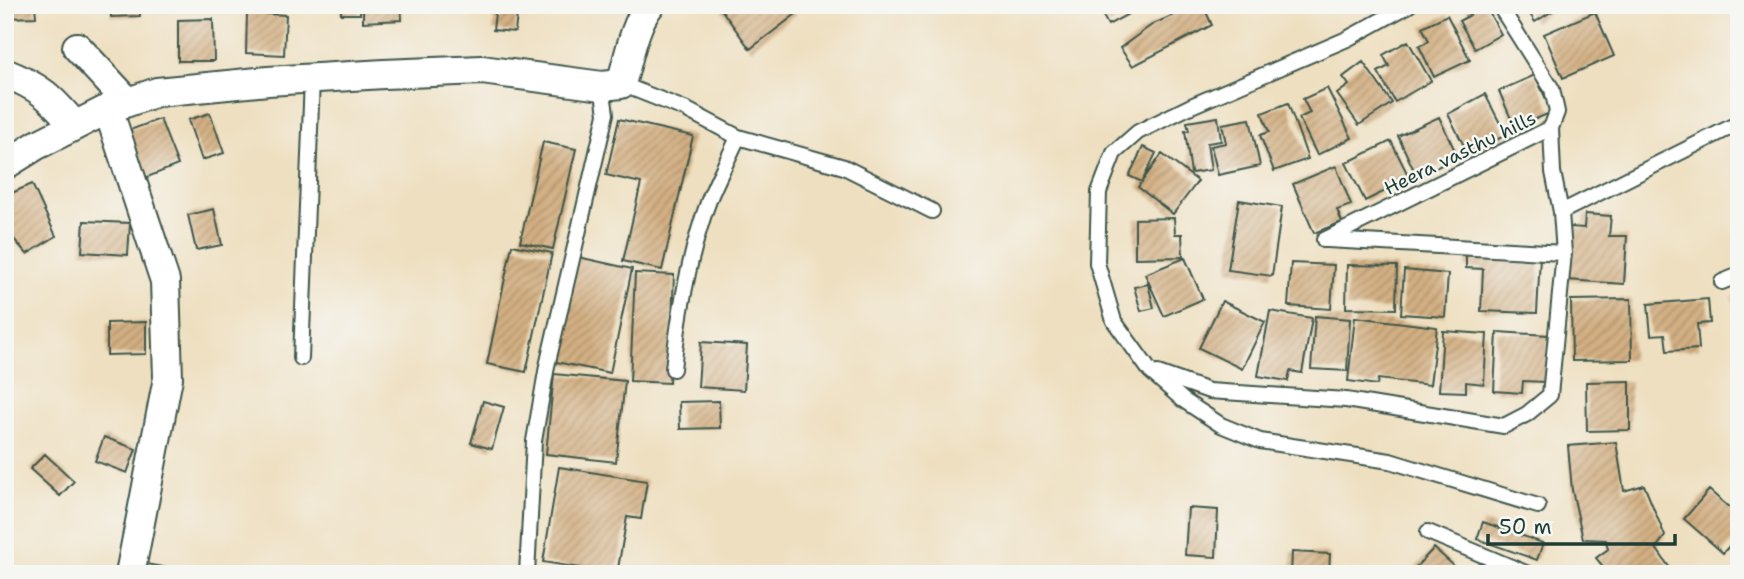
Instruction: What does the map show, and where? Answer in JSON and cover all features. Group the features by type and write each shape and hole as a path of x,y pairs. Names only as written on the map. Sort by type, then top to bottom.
{"street":[{"path":"5,165 37,145 118,105 157,92 384,74 482,70 611,85 650,5"},
{"path":"77,47 118,105 165,281 168,378 130,574"},
{"path":"5,73 30,83 54,100 75,126"}],"lane":[{"path":"1409,5 1347,39 1191,106 1138,132 1114,153 1099,192 1097,263 1114,321 1150,371 1183,400 1221,425 1260,441 1390,461 1538,506"},
{"path":"1499,5 1552,89 1558,112 1550,128"},
{"path":"301,358 312,79"},
{"path":"527,574 534,441 547,366 611,85 687,110 738,136 844,167 932,211"},
{"path":"1562,212 1739,123"},
{"name":"Heera vasthu hills","path":"1150,371 1209,391 1346,400 1504,426 1527,414 1550,395 1564,253 1562,212 1553,172 1550,128 1324,240 1564,253"},
{"path":"673,369 688,271 709,200 738,136"},
{"path":"1722,282 1739,275"},
{"path":"1428,532 1528,574"}],"building":[{"path":"5,5 35,5 36,17 5,18"},
{"path":"111,5 140,5 140,16 111,17"},
{"path":"341,5 360,5 360,14 341,14"},
{"path":"363,5 401,5 402,20 363,22"},
{"path":"496,5 518,5 515,32 493,30"},
{"path":"718,5 790,5 796,14 750,49"},
{"path":"1145,5 1108,25 1098,7"},
{"path":"1196,5 1203,5 1212,25 1133,66 1120,48 1153,24"},
{"path":"1464,5 1485,5 1501,34 1475,49 1459,21 1470,15"},
{"path":"1524,5 1562,5 1535,22"},
{"path":"1595,12 1614,56 1563,78 1544,34"},
{"path":"247,13 286,15 284,55 246,53"},
{"path":"1447,15 1470,60 1434,77 1419,46 1429,41 1422,27"},
{"path":"213,19 214,61 178,61 178,20"},
{"path":"1408,41 1431,81 1395,102 1378,72 1389,66 1383,55"},
{"path":"1363,62 1392,103 1359,125 1337,94 1349,85 1343,77"},
{"path":"1535,75 1552,112 1515,128 1499,91"},
{"path":"1327,88 1352,138 1317,155 1299,118 1310,113 1303,99"},
{"path":"1485,94 1506,135 1468,154 1448,114"},
{"path":"1288,103 1308,159 1274,171 1260,135 1269,132 1262,113"},
{"path":"210,113 224,153 202,160 188,120"},
{"path":"1218,117 1221,141 1207,143 1211,170 1191,173 1185,131 1189,131 1187,122"},
{"path":"1439,117 1458,157 1417,177 1398,136"},
{"path":"160,119 178,165 145,178 127,131"},
{"path":"619,119 693,136 662,270 623,261 641,183 606,175"},
{"path":"1250,119 1260,166 1218,175 1211,146 1226,143 1222,124"},
{"path":"1391,141 1410,179 1365,201 1346,163"},
{"path":"543,142 576,149 553,249 520,242"},
{"path":"1143,147 1156,153 1142,182 1129,176"},
{"path":"1162,154 1198,181 1173,214 1138,187"},
{"path":"1336,166 1351,205 1337,210 1342,222 1314,233 1293,184"},
{"path":"32,184 56,236 27,254 5,229 5,196"},
{"path":"1239,200 1282,207 1272,276 1228,270"},
{"path":"214,209 222,245 196,250 188,215"},
{"path":"1585,214 1611,216 1609,236 1627,236 1624,284 1567,280 1570,227 1584,228"},
{"path":"1174,218 1175,234 1182,234 1183,257 1135,258 1135,219"},
{"path":"84,221 130,223 128,255 82,252"},
{"path":"512,245 552,253 526,372 487,364"},
{"path":"1466,254 1540,257 1537,313 1481,311 1483,269 1466,268"},
{"path":"578,257 632,269 610,373 556,362"},
{"path":"1185,258 1203,299 1164,316 1145,274"},
{"path":"1291,263 1334,265 1331,309 1288,306"},
{"path":"1347,265 1397,266 1396,309 1346,308"},
{"path":"1404,270 1448,274 1445,317 1401,314"},
{"path":"635,273 674,275 669,383 630,381"},
{"path":"1148,284 1154,308 1141,311 1134,287"},
{"path":"1739,294 1739,312 1732,297"},
{"path":"1631,299 1632,360 1572,361 1571,300"},
{"path":"1708,299 1710,323 1697,324 1699,349 1667,351 1665,334 1651,335 1648,304"},
{"path":"1222,301 1265,322 1242,369 1199,348"},
{"path":"1270,311 1312,318 1302,373 1290,371 1288,381 1258,376"},
{"path":"1315,316 1350,319 1347,371 1311,369"},
{"path":"1355,317 1437,327 1430,385 1378,379 1377,385 1348,381"},
{"path":"146,322 146,354 107,355 107,323"},
{"path":"1443,331 1487,334 1484,384 1466,382 1466,392 1439,391"},
{"path":"1497,332 1548,335 1545,382 1523,381 1522,393 1494,391"},
{"path":"701,342 747,345 744,390 698,387"},
{"path":"554,374 625,381 616,462 546,454"},
{"path":"1630,381 1630,430 1587,431 1586,382"},
{"path":"483,401 504,407 492,449 471,443"},
{"path":"719,401 720,428 680,429 679,402"},
{"path":"104,437 136,449 127,473 95,461"},
{"path":"1616,442 1624,491 1644,485 1665,536 1656,548 1674,574 1609,574 1596,558 1608,549 1606,540 1583,539 1572,490 1568,446"},
{"path":"45,454 74,481 60,496 30,469"},
{"path":"559,467 647,481 641,519 627,517 617,574 543,562"},
{"path":"1709,490 1739,516 1739,535 1723,553 1684,519"},
{"path":"1188,508 1218,510 1216,557 1185,555"},
{"path":"1483,522 1543,543 1537,560 1477,539"},
{"path":"1434,548 1453,565 1445,574 1414,574 1412,571"},
{"path":"1292,552 1330,554 1329,574 1291,574"},
{"path":"146,564 178,570 177,574 144,574"}]}
